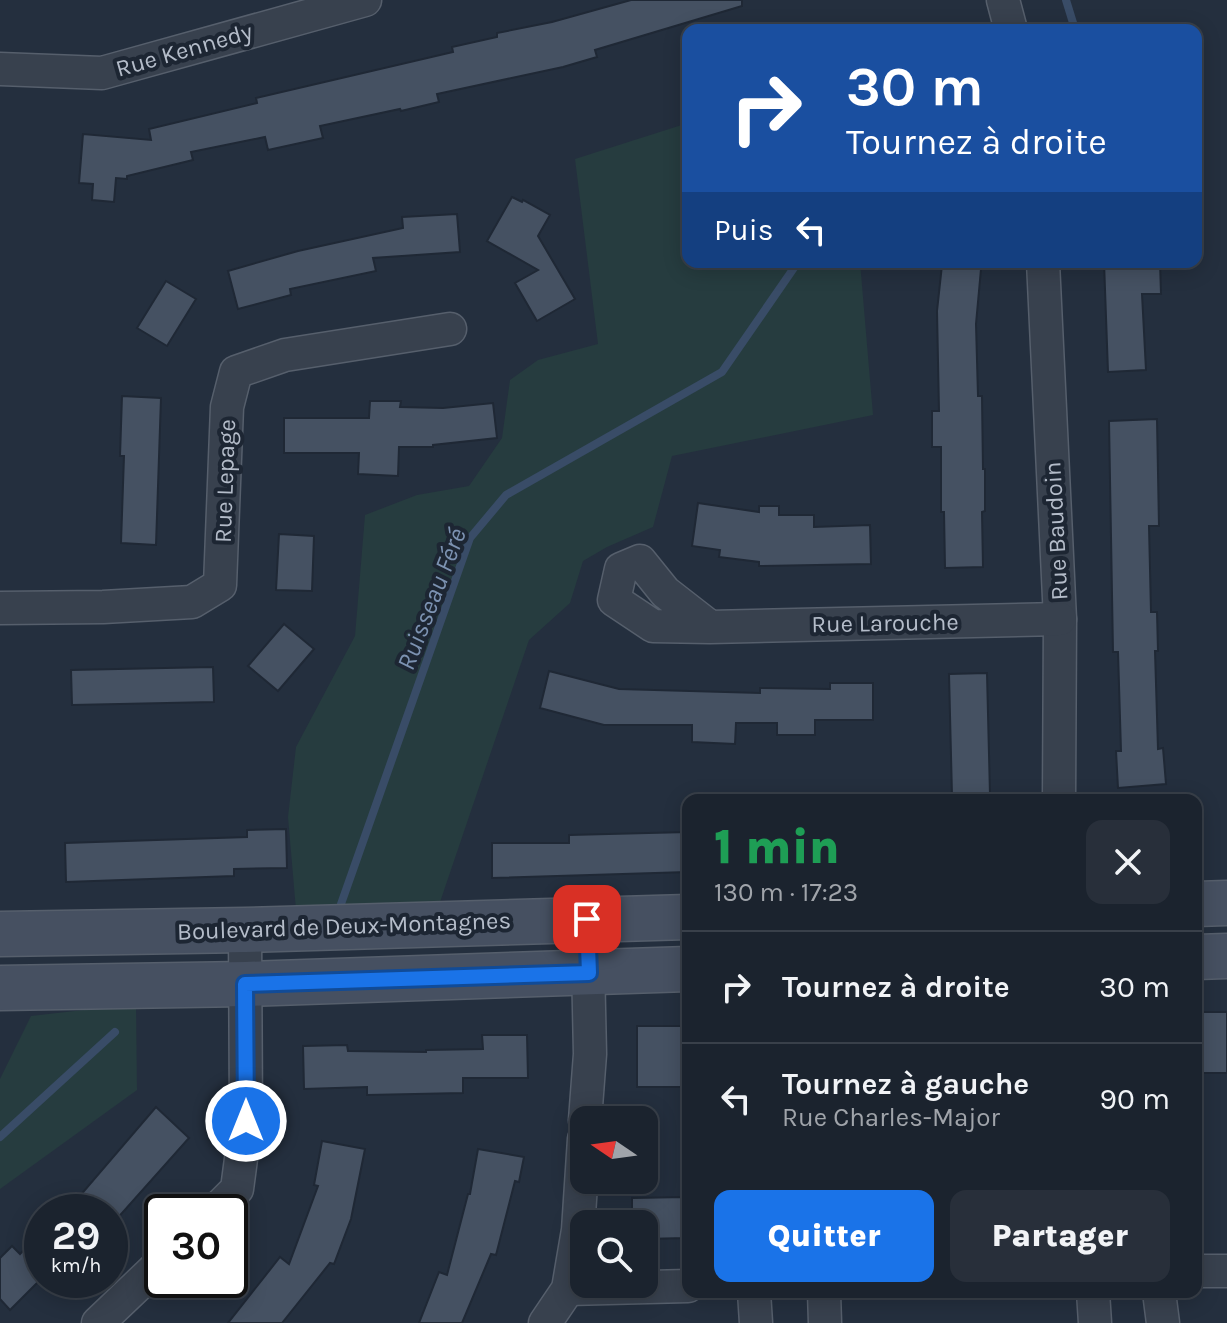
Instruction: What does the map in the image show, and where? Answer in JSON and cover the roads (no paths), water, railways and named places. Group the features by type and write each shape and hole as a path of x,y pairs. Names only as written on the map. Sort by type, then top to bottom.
{"street":[{"name":"Rue Kennedy","path":"0,69 102,73 365,0"},
{"path":"1003,0 1009,24"},
{"name":"Rue Baudoin","path":"1043,268 1060,619 1059,794"},
{"name":"Rue Lepage","path":"0,608 192,602 220,585 227,407 236,372 285,355 450,329"},
{"name":"Rue Larouche","path":"710,627 1060,619"},
{"path":"1202,904 1227,903"},
{"name":"Boulevard de Deux-Montagnes","path":"0,934 682,917"},
{"path":"586,1106 590,1054 587,919"},
{"path":"232,1194 237,1189 246,1121 245,930"},
{"path":"1202,957 1227,956"},
{"path":"0,988 245,984 682,969"},
{"path":"545,1323 568,1289 580,1194"},
{"path":"1202,1271 1227,1271"},
{"path":"98,1323 144,1279"},
{"path":"568,1289 682,1286"},
{"path":"754,1298 756,1323"},
{"path":"824,1298 825,1323"},
{"path":"1093,1298 1095,1323"},
{"path":"1160,1298 1163,1323"}],"waterway":[{"name":"Ruisseau Féré","path":"1066,0 1073,24"},
{"name":"Ruisseau Féré","path":"341,904 470,538 506,495 722,372 794,268"},
{"name":"Ruisseau Féré","path":"0,1137 115,1032"}]}
